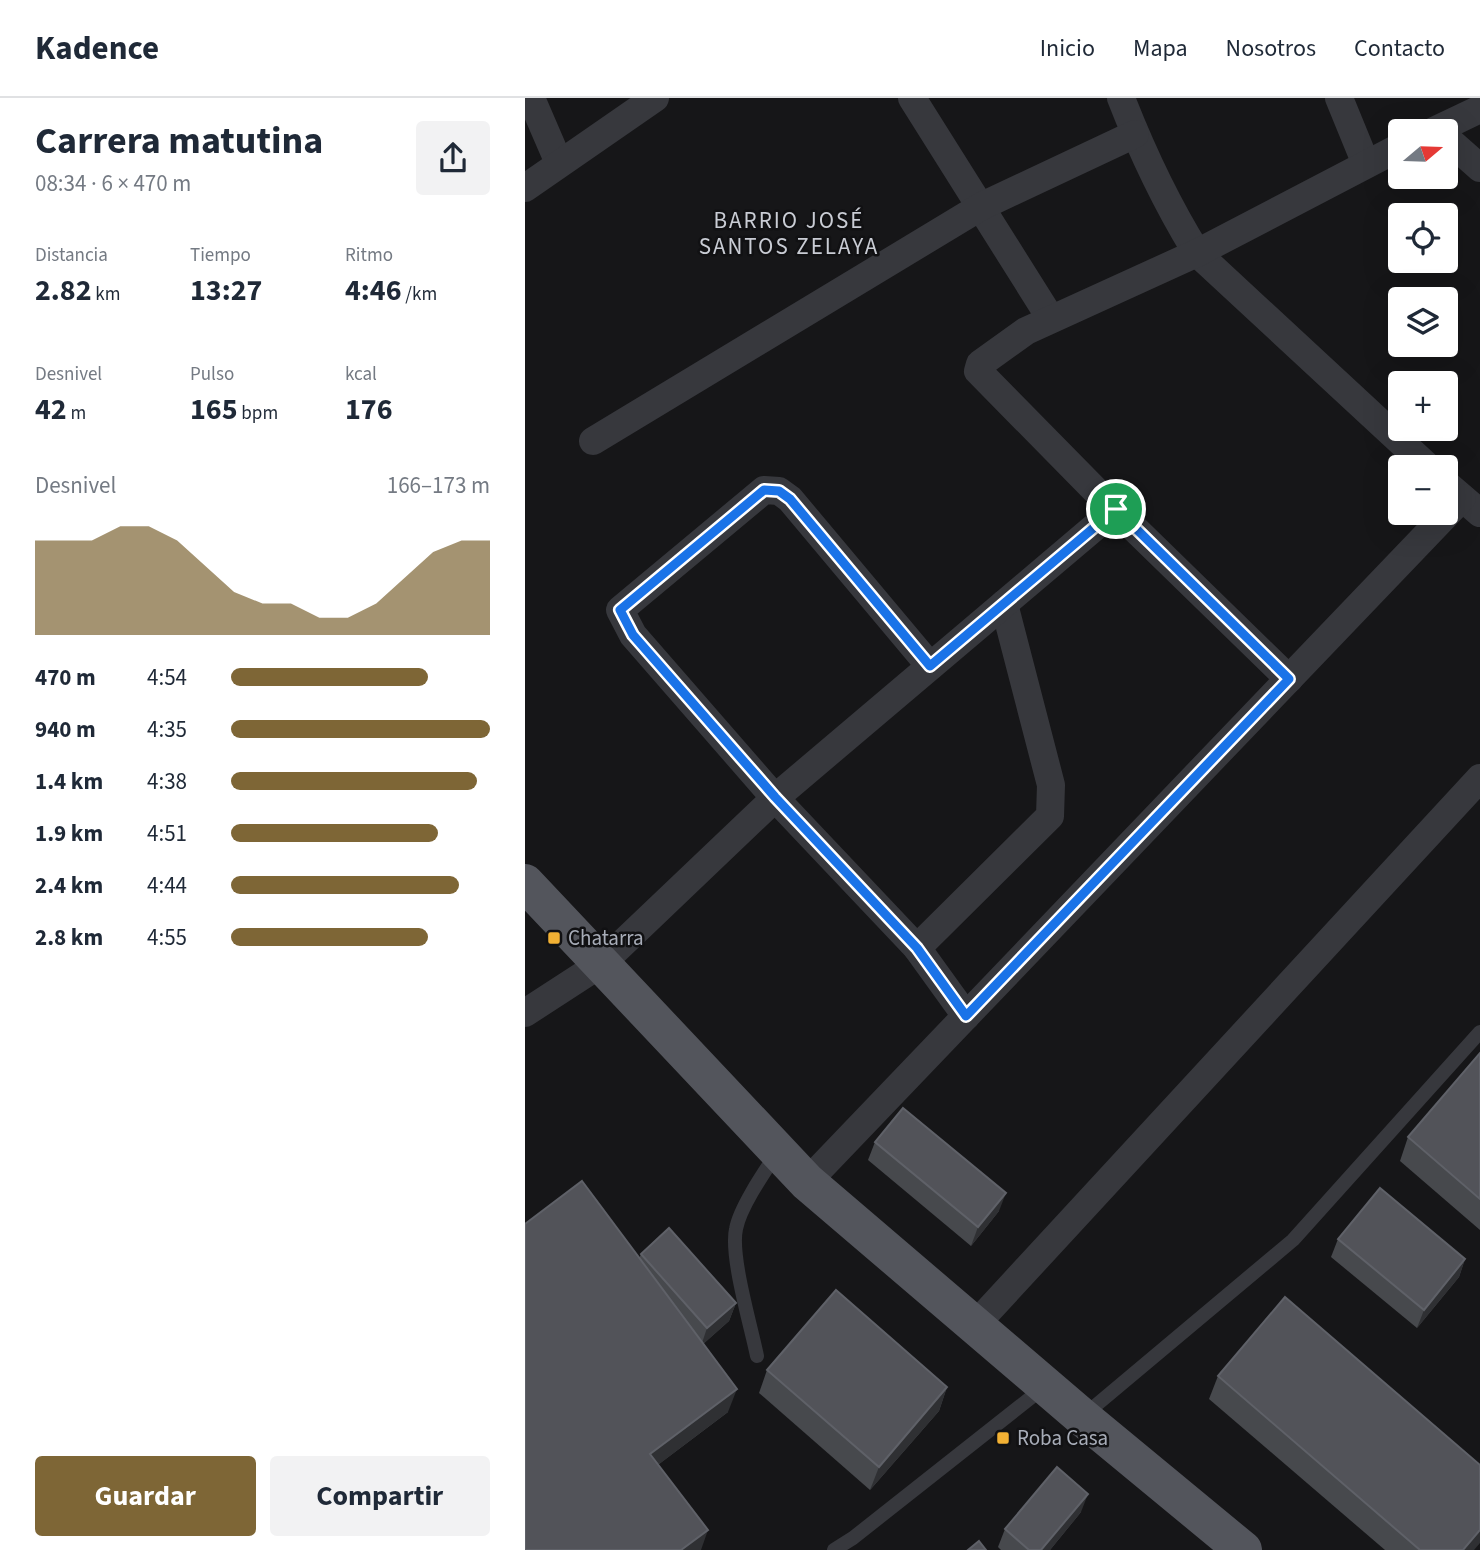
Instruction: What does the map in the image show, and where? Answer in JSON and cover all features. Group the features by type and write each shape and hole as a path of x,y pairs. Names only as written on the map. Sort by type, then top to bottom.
{"main road":[{"path":"525,883 807,1182 1082,1417 1243,1550"}],"street":[{"path":"531,98 559,163"},
{"path":"525,188 655,98"},
{"path":"912,98 1051,319"},
{"path":"1121,98 1172,212 1197,253 1415,455"},
{"path":"1339,98 1366,164"},
{"path":"1458,121 1480,109"},
{"path":"593,441 982,206 1135,134"},
{"path":"1458,149 1480,168"},
{"path":"1289,679 978,371 980,364 1027,331 1197,253 1388,154"},
{"path":"930,666 790,499 779,491 764,490 620,610 633,635 775,797 917,948 966,1016"},
{"path":"807,1182 1462,498"},
{"path":"525,1013 601,963 775,797 1116,509"},
{"path":"917,948 1050,816 1051,785 1004,604"},
{"path":"976,1324 1480,778"}],"lane":[{"path":"1082,1417 1293,1240 1480,1032"},
{"path":"757,1356 734,1246 736,1226 761,1177 778,1152"},
{"path":"834,1550 864,1530 1046,1385"}],"building":[{"path":"1480,1053 1480,1199 1408,1137"},
{"path":"903,1108 1006,1193 978,1227 875,1142"},
{"path":"582,1181 737,1389 650,1454 708,1530 681,1550 525,1550 525,1224"},
{"path":"1380,1188 1465,1259 1424,1310 1338,1239"},
{"path":"669,1228 736,1303 707,1328 641,1254"},
{"path":"836,1290 947,1387 879,1467 767,1370"},
{"path":"1285,1297 1480,1465 1480,1530 1463,1550 1420,1550 1218,1376"},
{"path":"1057,1467 1088,1494 1041,1550 1029,1550 1005,1529"},
{"path":"979,1541 986,1550 968,1550"}],"place":[{"name":"Chatarra","path":"554,938"},
{"name":"Roba Casa","path":"1003,1438"}],"district":[{"name":"BARRIO JOSÉ SANTOS ZELAYA","path":"789,233"}],"route":[{"path":"764,490 779,491 790,499 930,666 1116,509 1289,679 966,1016 917,948 775,797 633,635 620,610 764,490"}]}
